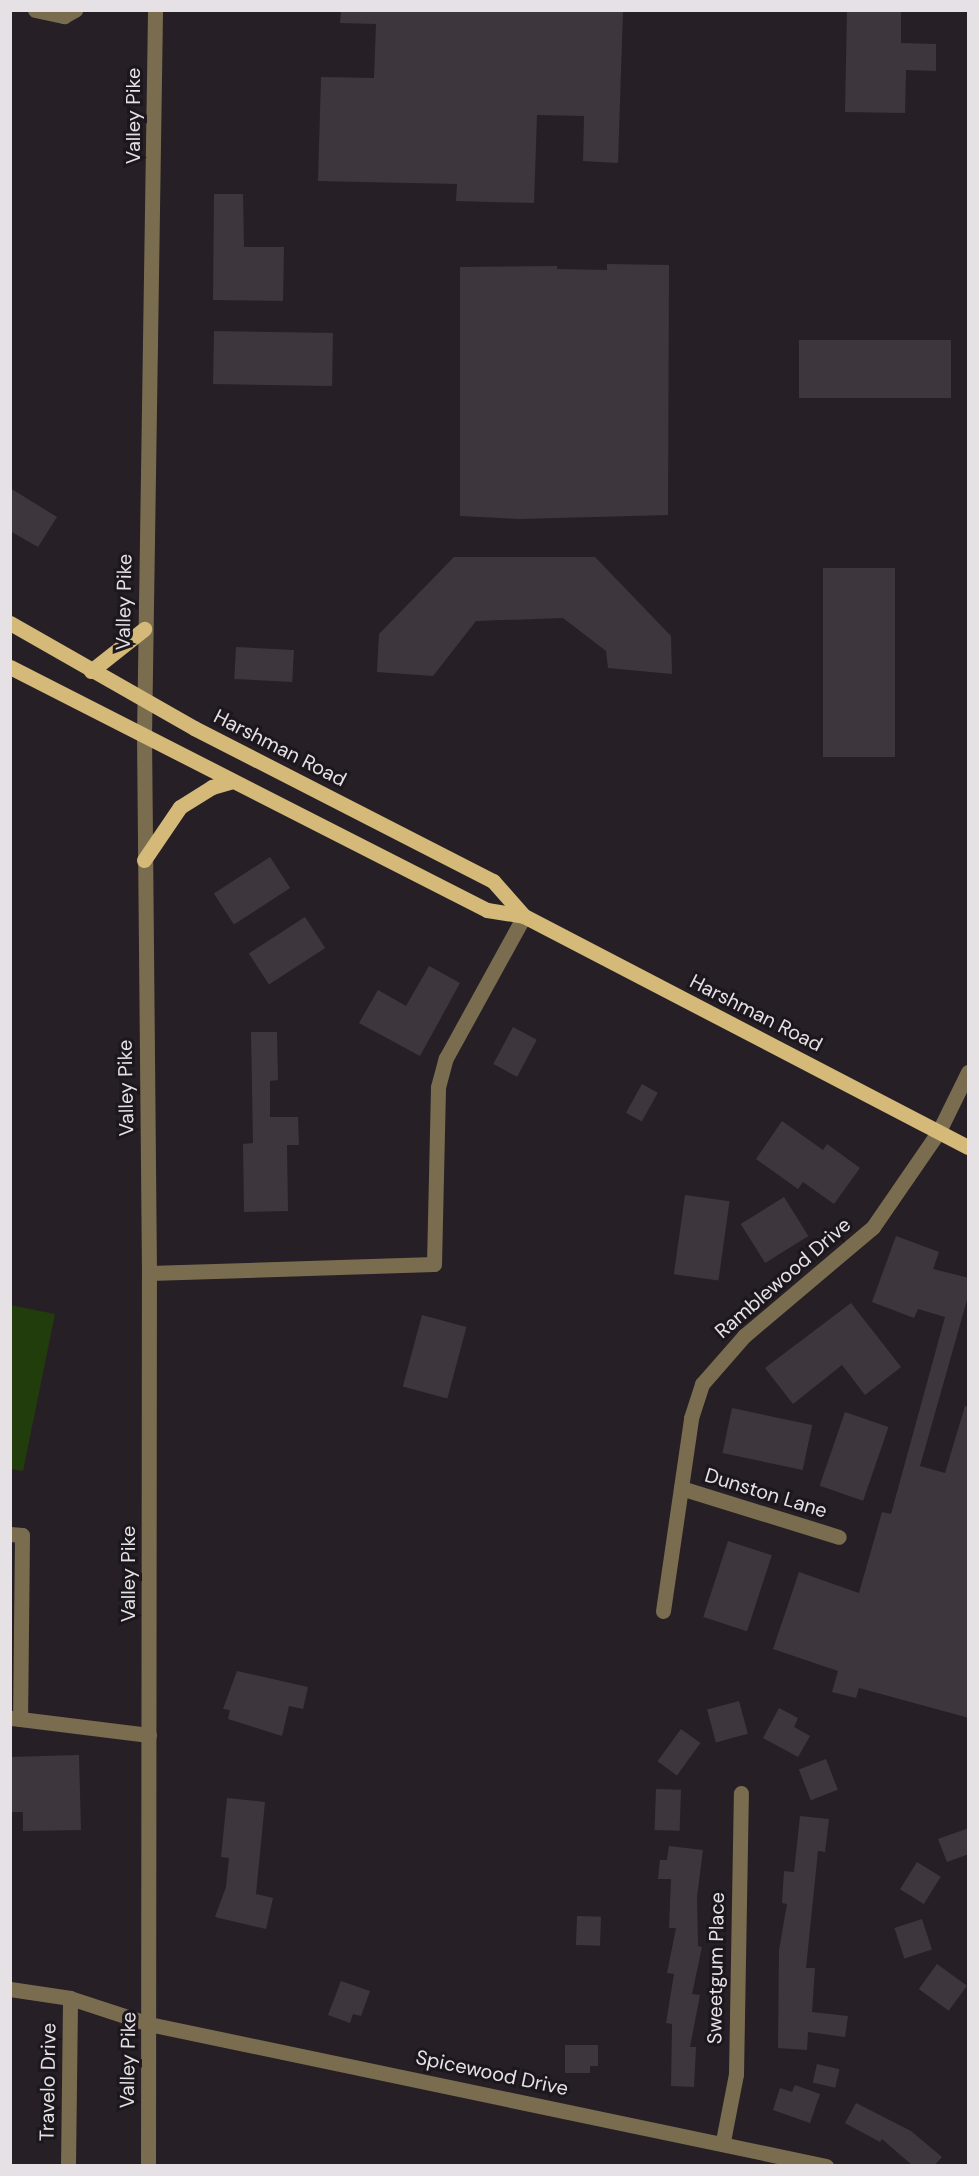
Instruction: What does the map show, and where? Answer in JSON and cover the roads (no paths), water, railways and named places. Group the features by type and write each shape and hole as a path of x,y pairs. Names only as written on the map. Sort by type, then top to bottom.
{"main road":[{"name":"Harshman Road","path":"10,623 145,701 493,881 524,916"},
{"path":"91,670 144,629"},
{"name":"Harshman Road","path":"10,667 230,782 487,910 524,916 969,1147"},
{"path":"144,860 180,807 212,787 230,782"}],"street":[{"path":"34,10 64,16 75,10"},
{"name":"Valley Pike","path":"148,2166 149,1273 144,629 155,10"},
{"path":"149,1273 434,1264 438,1088 446,1058 524,916"},
{"name":"Ramblewood Drive","path":"663,1611 691,1418 702,1384 744,1336 873,1227 939,1131 969,1072"},
{"name":"Dunston Lane","path":"681,1488 840,1537"},
{"path":"16,1534 15,1718 149,1735"},
{"name":"Sweetgum Place","path":"723,2142 736,2074 741,1793"},
{"name":"Spicewood Drive","path":"10,1989 70,1998 149,2024 723,2142 826,2166"},
{"name":"Travelo Drive","path":"68,2166 70,1998"}]}
